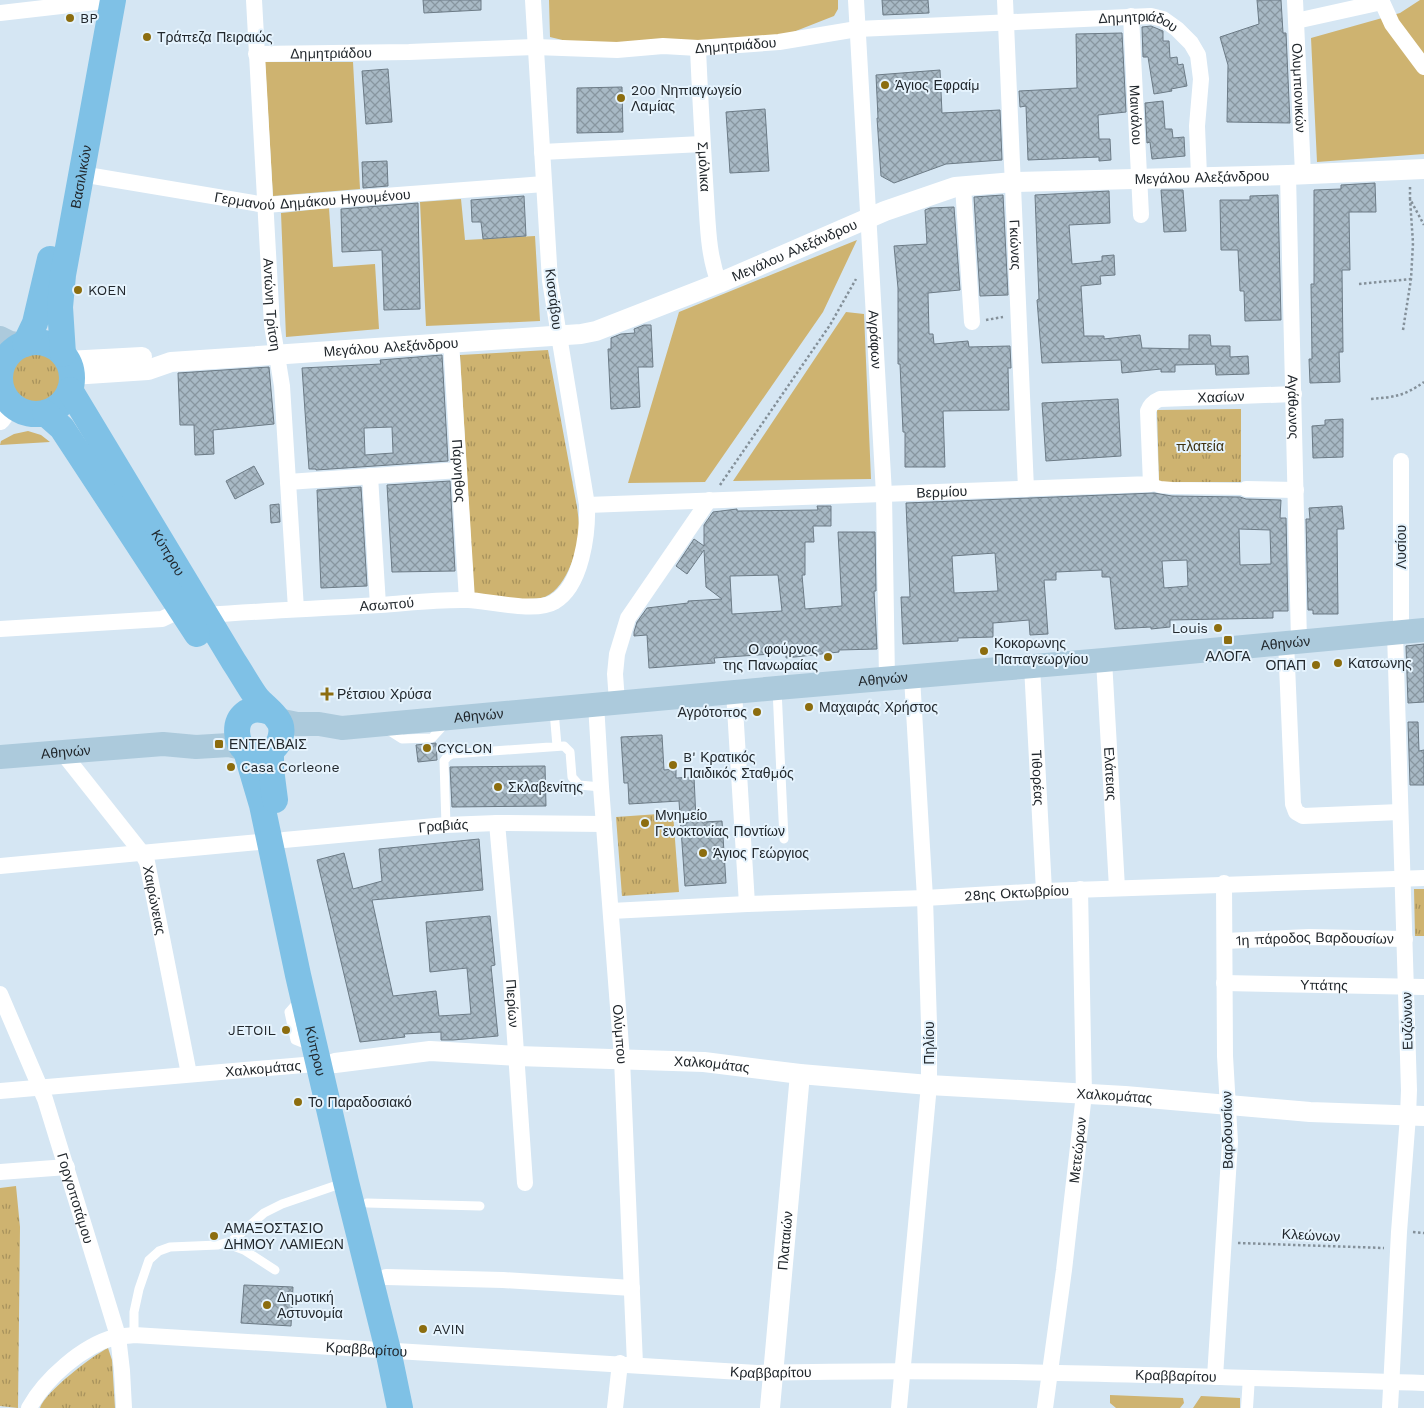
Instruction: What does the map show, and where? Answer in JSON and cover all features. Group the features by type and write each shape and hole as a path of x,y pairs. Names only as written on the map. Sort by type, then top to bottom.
{"main road":[{"name":"Βασιλικών","path":"68,370 60,328 61,290 81,174 102,1"},
{"name":"Βασιλικών","path":"16,342 35,322 102,1"},
{"path":"16,342 43,343 56,348 68,370 62,403 54,409 45,413 29,414 20,410 6,412 0,376 8,357 15,350 16,342"},
{"name":"Κύπρου","path":"68,370 232,685 238,702 258,733 272,782 277,841 346,1182 396,1351 415,1408"},
{"name":"Κύπρου","path":"45,413 62,428 193,612"},
{"name":"Αθηνών","path":"0,757 163,744 195,734 224,730 294,738 321,735 342,728 1407,632"},
{"name":"Κύπρου","path":"320,1057 368,1203 386,1277 396,1351 400,1408"}],"street":[{"name":"Αντώνη Τρίτση","path":"254,0 272,325 282,386 296,609"},
{"name":"Κισσάβου","path":"532,0 550,281 587,505 587,529 584,549 578,568 565,593"},
{"name":"Αγράφων","path":"856,0 884,494 888,679"},
{"name":"Γκιώνας","path":"1006,0 1026,489"},
{"name":"Ολυμπιονικών","path":"1295,0 1296,175"},
{"path":"0,13 102,1"},
{"path":"1296,21 1385,1 1392,24 1424,67"},
{"name":"Δημητριάδου","path":"256,54 409,52 535,47 617,50 663,46 698,48 779,42 857,29 1006,22 1139,10 1169,22 1191,43 1198,55 1201,79 1197,126 1199,176"},
{"name":"Μαινάλου","path":"1139,10 1142,214"},
{"name":"Σμόλικα","path":"698,48 702,144 710,251 719,283"},
{"path":"542,152 702,144"},
{"name":"Μεγάλου Αλεξάνδρου","path":"68,370 149,357 171,362 452,342 559,337 596,331 719,283 920,198 963,186 1014,182 1417,170"},
{"name":"Γερμανού Δημάκου Ηγουμένου","path":"81,174 265,205 544,184"},
{"name":"Αγάθωνος","path":"1296,175 1294,394 1296,490 1293,642 1293,804 1296,812 1303,816 1400,812"},
{"path":"963,186 972,322"},
{"name":"Πάρνηθος","path":"452,342 467,600"},
{"name":"Χασίων","path":"1151,484 1148,412 1151,404 1160,399 1294,394"},
{"name":"Λυσίου","path":"1401,461 1407,632"},
{"path":"288,482 459,470"},
{"path":"370,476 378,605"},
{"name":"Βερμίου","path":"587,505 1151,484 1172,488 1296,490"},
{"path":"607,703 615,674 617,654 628,618 709,500"},
{"name":"Ασωπού","path":"0,629 162,619 193,612 296,609 467,600 519,606 548,605 565,593"},
{"name":"Ευζώνων","path":"1390,1408 1398,1248 1416,1116 1406,987 1400,812 1407,632"},
{"name":"Ελάτειας","path":"1104,660 1117,888"},
{"name":"Τιθορέας","path":"1032,666 1044,891"},
{"name":"Πηλίου","path":"899,1408 929,1086 925,898 912,677"},
{"path":"734,692 747,904"},
{"name":"Ολύμπου","path":"607,703 593,787 604,824 611,911 622,1059 632,1288 627,1364 615,1408"},
{"name":"Χαιρώνειας","path":"62,752 142,853 146,862 189,1074"},
{"name":"Γραβιάς","path":"0,866 446,825 497,823 604,824"},
{"name":"Πιερίων","path":"497,823 517,1056 525,1183"},
{"name":"28ης Οκτωβρίου","path":"611,911 1224,883 1424,878"},
{"name":"Βαρδουσίων","path":"1215,1377 1230,1142 1225,1056 1224,883"},
{"name":"Μετεώρων","path":"1045,1408 1064,1270 1084,1094 1080,890"},
{"name":"1η πάροδος Βαρδουσίων","path":"1225,941 1309,938 1405,939"},
{"name":"Υπάτης","path":"1224,983 1424,986"},
{"name":"Γοργοποτάμου","path":"0,994 41,1087 126,1336 122,1371 124,1408"},
{"name":"Χαλκομάτας","path":"0,1091 189,1074 320,1057 430,1051 517,1056 704,1062 800,1074 929,1086 1084,1094 1310,1112 1416,1116"},
{"name":"Πλαταιών","path":"770,1408 800,1074"},
{"path":"0,1172 67,1167"},
{"path":"386,1277 503,1280 632,1288"},
{"path":"29,1408 36,1395 61,1369 90,1348 126,1336"},
{"name":"Κραββαρίτου","path":"126,1336 757,1373 903,1370 1424,1384"},
{"path":"1247,1408 1249,1378"}],"lane":[{"path":"777,688 784,839"},
{"path":"554,708 558,746"},
{"path":"391,732 402,739 432,738 443,726"},
{"path":"446,825 444,761 449,755 564,746 570,752 572,777 579,785 593,787"},
{"path":"296,1004 288,1012 295,1040 320,1057"},
{"path":"126,1336 149,1260 159,1251 170,1247 218,1245 232,1241 264,1213 282,1204 346,1182"},
{"path":"368,1203 480,1206"},
{"path":"225,1243 244,1250 275,1270"}],"path":[{"path":"1403,330 1411,279 1413,243 1410,200 1417,170"},
{"path":"1410,200 1424,225"},
{"path":"709,500 830,325 870,254"},
{"path":"1359,284 1411,279"},
{"path":"972,322 1018,314"},
{"path":"1371,399 1396,397 1413,390 1424,382"},
{"name":"Κλεώνων","path":"1224,1243 1398,1248"}],"green space":[{"path":"549,0 838,0 838,9 834,16 778,38 579,44 550,37"},
{"path":"1420,0 1424,0 1424,154 1317,162 1311,38 1400,13"},
{"path":"265,62 353,62 360,189 273,196"},
{"path":"461,199 465,240 535,236 540,321 426,326 420,202"},
{"path":"329,208 333,267 375,264 379,329 286,337 281,213"},
{"path":"857,240 823,312 705,482 628,483 679,312"},
{"path":"846,312 864,314 871,479 733,481"},
{"path":"548,350 578,515 578,539 573,559 569,570 557,588 549,595 541,598 516,599 474,594 460,355"},
{"path":"31,354 41,354 54,361 61,374 61,384 54,397 41,404 31,404 22,400 15,393 11,384 11,374 15,365 22,358"},
{"name":"πλατεία","path":"1241,409 1241,482 1159,482 1157,410"},
{"path":"28,431 41,435 50,442 0,445 1,441 14,434"},
{"path":"673,813 679,892 622,896 616,817"},
{"path":"1414,889 1424,889 1424,936 1415,936"},
{"path":"16,1186 20,1227 18,1408 0,1406 0,1188"},
{"path":"108,1348 112,1360 115,1408 40,1408 60,1384 91,1358"},
{"path":"1110,1395 1183,1398 1184,1403 1180,1408 1116,1408 1110,1403"},
{"path":"1201,1396 1240,1398 1240,1408 1193,1408"}],"building":[{"path":"423,0 481,0 481,10 424,13"},
{"path":"882,0 928,0 929,13 883,15"},
{"path":"1257,0 1281,0 1283,33 1286,33 1290,123 1227,122 1228,65 1220,37 1259,24"},
{"path":"1151,26 1163,31 1163,41 1169,41 1170,58 1177,57 1178,65 1183,64 1187,86 1154,94 1148,57 1143,57 1142,27"},
{"path":"1122,33 1126,112 1098,115 1099,139 1110,139 1111,160 1099,161 1099,157 1028,160 1026,106 1020,107 1019,91 1077,88 1076,34"},
{"path":"388,69 392,122 366,124 362,71"},
{"path":"940,70 942,113 1000,110 1002,160 946,164 894,183 881,176 876,75"},
{"path":"622,87 623,132 577,133 577,88"},
{"path":"1163,101 1165,129 1172,129 1173,138 1184,137 1185,156 1152,159 1150,142 1147,143 1145,103"},
{"path":"765,109 769,171 730,173 726,112"},
{"path":"387,161 388,186 363,188 362,162"},
{"path":"1375,183 1376,212 1349,212 1350,270 1342,270 1343,352 1339,352 1340,382 1310,383 1309,359 1312,359 1311,284 1314,284 1314,190 1341,189 1341,185"},
{"path":"1161,190 1183,190 1186,231 1164,232"},
{"path":"1109,191 1110,223 1069,225 1072,264 1102,261 1102,256 1114,255 1115,275 1100,276 1101,284 1081,286 1084,336 1104,336 1104,339 1140,335 1142,348 1189,349 1189,335 1210,335 1211,346 1230,346 1230,357 1248,356 1249,374 1216,375 1215,364 1175,365 1175,372 1161,372 1161,369 1122,373 1121,360 1042,363 1037,300 1039,299 1035,195"},
{"path":"1003,195 1008,295 980,296 974,197"},
{"path":"1278,195 1281,320 1245,321 1244,291 1240,291 1238,250 1221,250 1220,200 1250,200 1250,196"},
{"path":"524,196 526,236 483,239 481,222 472,222 471,200"},
{"path":"418,203 420,309 384,310 382,250 342,252 341,209"},
{"path":"954,207 960,290 928,293 929,334 933,334 934,344 968,341 969,347 1010,346 1011,368 1008,368 1009,410 943,411 945,467 905,467 905,432 903,432 900,364 898,364 898,288 894,246 927,244 925,210"},
{"path":"644,325 651,325 653,367 638,367 640,407 611,409 608,349 611,349 611,338 621,334 635,333 634,329"},
{"path":"442,355 448,461 309,469 302,368 381,364 380,360","holes":["392,427 393,453 365,455 364,428"]},
{"path":"269,367 274,424 213,430 214,454 195,455 194,425 180,425 178,373"},
{"path":"1118,399 1121,456 1046,461 1042,403"},
{"path":"1343,419 1343,457 1313,458 1312,426 1325,425 1325,420"},
{"path":"254,466 264,484 235,499 226,481"},
{"path":"450,481 455,571 392,572 387,485"},
{"path":"361,487 367,586 321,588 317,490"},
{"path":"1154,493 1172,496 1281,500 1280,518 1286,518 1288,611 1273,611 1273,618 1170,620 1170,627 1115,629 1110,577 1102,577 1102,570 1056,572 1056,580 1044,580 1048,634 1030,635 1029,620 993,623 993,637 958,638 958,641 903,644 901,597 910,597 906,503","holes":["1239,529 1270,530 1271,564 1240,565","995,553 998,591 954,593 952,556","1187,560 1188,586 1164,588 1162,561"]},
{"path":"279,504 280,522 271,523 270,505"},
{"path":"817,506 831,506 831,526 813,526 814,542 805,542 805,575 802,575 805,609 842,606 838,532 875,532 876,591 874,591 877,649 839,650 839,652 786,658 786,653 714,658 715,663 649,668 647,635 634,636 637,622 647,608 688,603 688,601 722,599 706,587 704,550 687,574 676,566 694,539 704,546 704,525 713,512 737,509 737,511 818,510","holes":["778,575 782,611 732,614 730,576"]},
{"path":"1342,506 1344,529 1337,529 1338,614 1313,614 1313,610 1308,610 1306,519 1310,519 1309,508"},
{"path":"1424,644 1424,702 1408,703 1406,646"},
{"path":"1408,722 1418,722 1419,751 1424,750 1424,785 1410,785"},
{"path":"662,735 664,770 676,769 676,778 694,777 696,820 702,819 704,822 722,821 726,883 685,886 679,801 629,804 628,783 624,783 621,737"},
{"path":"436,743 437,760 418,762 416,745"},
{"name":"Σκλαβενίτης","path":"545,766 546,806 452,807 450,767"},
{"path":"479,839 483,890 372,900 393,996 436,991 439,1016 471,1014 467,968 430,972 426,922 490,916 495,965 491,966 498,1036 441,1040 441,1032 404,1034 405,1037 360,1042 317,860 344,853 353,889 382,881 379,849"},
{"name":"Δημοτική Αστυνομία","path":"244,1285 293,1287 291,1326 241,1323"}],"place":[{"name":"BP","path":"70,18"},
{"name":"Τράπεζα Πειραιώς","path":"147,37"},
{"name":"Άγιος Εφραίμ","path":"885,85"},
{"name":"20ο Νηπιαγωγείο Λαμίας","path":"621,98"},
{"name":"KOEN","path":"78,290"},
{"name":"Louis","path":"1218,628"},
{"name":"ΑΛΟΓΑ","path":"1228,640"},
{"name":"Κοκορωνης Παπαγεωργίου","path":"984,651"},
{"name":"Ο φούρνος της Πανωραίας","path":"828,657"},
{"name":"Κατσωνης","path":"1338,663"},
{"name":"ΟΠΑΠ","path":"1316,665"},
{"name":"Ρέτσιου Χρύσα","path":"327,694"},
{"name":"Μαχαιράς Χρήστος","path":"809,707"},
{"name":"Αγρότοπος","path":"757,712"},
{"name":"ΕΝΤΕΛΒΑΙΣ","path":"219,744"},
{"name":"CYCLON","path":"427,748"},
{"name":"B' Κρατικός Παιδικός Σταθμός","path":"673,765"},
{"name":"Casa Corleone","path":"231,767"},
{"name":"Σκλαβενίτης","path":"498,787"},
{"name":"Μνημείο Γενοκτονίας Ποντίων","path":"645,823"},
{"name":"Άγιος Γεώργιος","path":"703,853"},
{"name":"JETOIL","path":"286,1030"},
{"name":"Το Παραδοσιακό","path":"298,1102"},
{"name":"ΑΜΑΞΟΣΤΑΣΙΟ ΔΗΜΟΥ ΛΑΜΙΕΩΝ","path":"214,1236"},
{"name":"Δημοτική Αστυνομία","path":"267,1305"},
{"name":"AVIN","path":"423,1329"}]}
